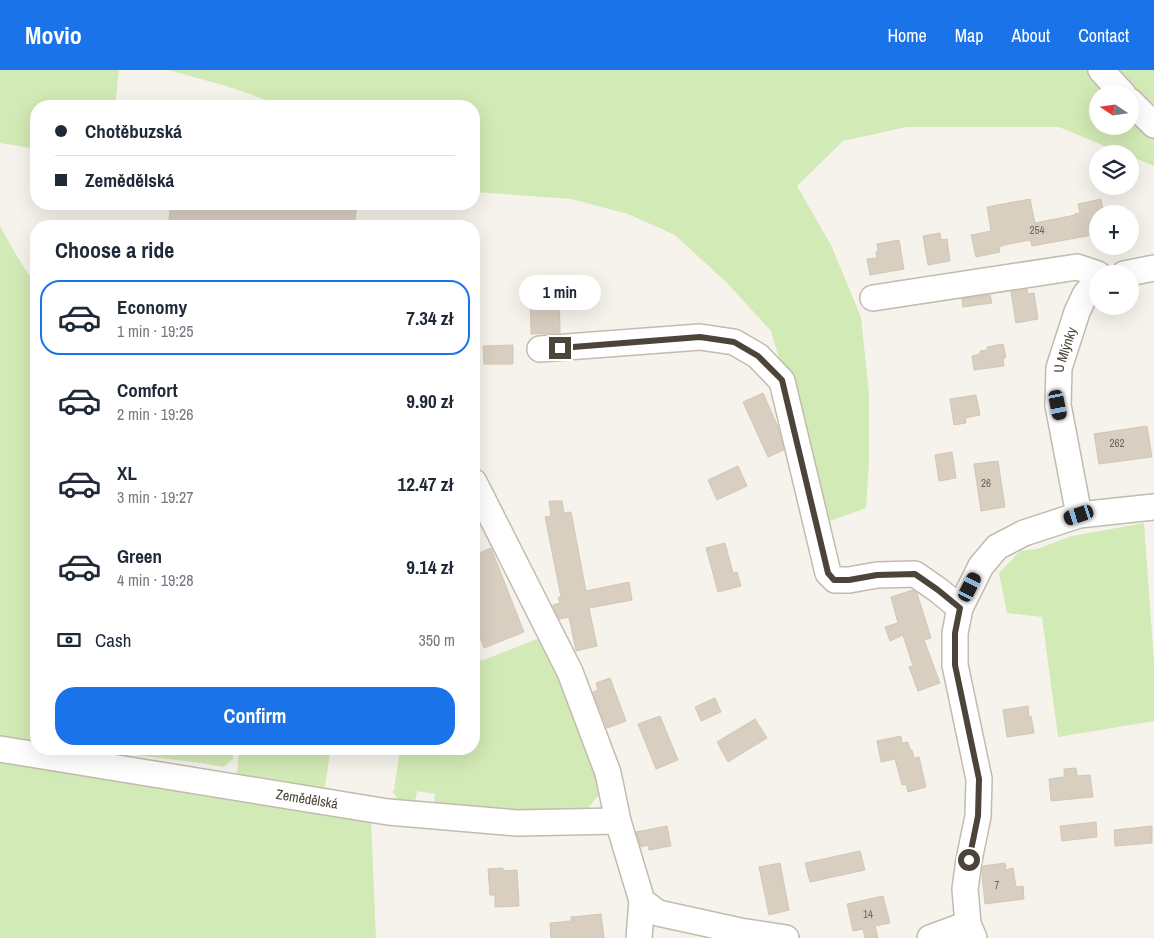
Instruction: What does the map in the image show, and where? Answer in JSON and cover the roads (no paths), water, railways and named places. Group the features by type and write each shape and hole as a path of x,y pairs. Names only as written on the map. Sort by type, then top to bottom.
{"street":[{"path":"1101,70 1114,85"},
{"path":"1139,110 1154,125"},
{"path":"873,298 1077,267 1089,271"},
{"path":"1139,271 1154,268"},
{"name":"U Mlýnky","path":"1079,515 1058,405 1059,368 1076,312 1089,290"},
{"path":"540,349 700,337 734,342 758,356 782,380 828,573 834,580 849,580 877,575 915,574 960,608"},
{"path":"480,494 570,672 608,773 618,821 642,900 638,938"},
{"path":"930,938 971,931 965,889 978,816 979,779 955,665 955,633 960,608 981,566 997,548 1024,533 1079,515 1154,507"},
{"name":"Zemědělská","path":"0,749 30,754"},
{"name":"Zemědělská","path":"37,755 388,812 517,823 618,821"},
{"path":"642,900 658,913 740,931 786,938"}]}
